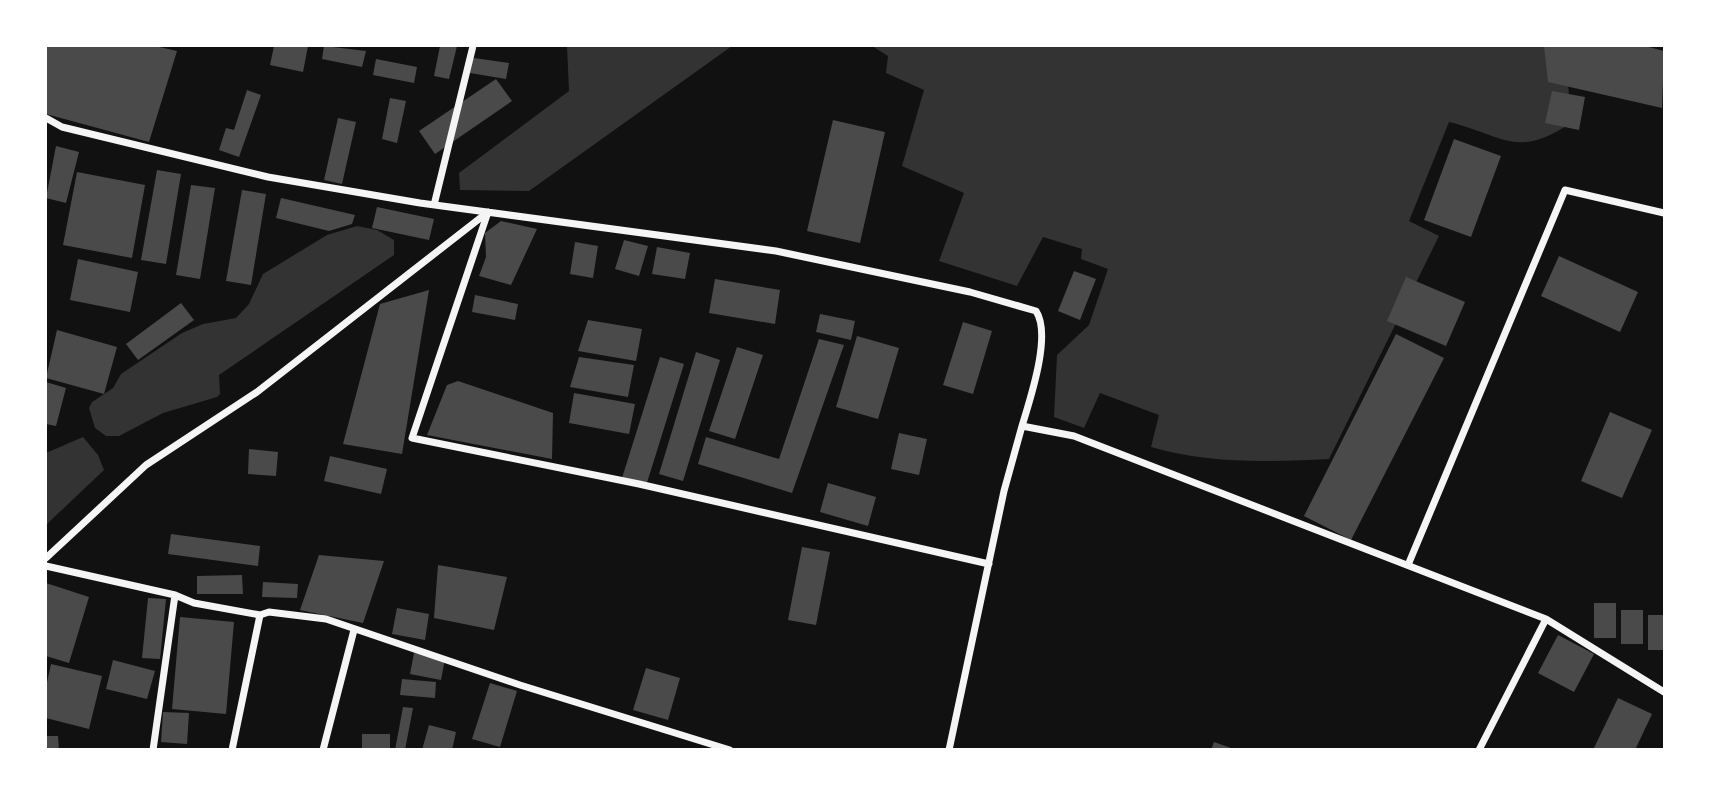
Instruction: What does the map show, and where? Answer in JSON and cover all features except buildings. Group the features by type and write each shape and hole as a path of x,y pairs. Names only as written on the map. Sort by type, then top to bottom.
{"street":[{"path":"435,205 473,46"},
{"path":"46,118 62,127 268,177 435,205 776,251 970,292 1036,311 1042,321 1041,344 949,750"},
{"path":"1408,565 1565,190 1664,213"},
{"path":"46,558 146,465 257,392 488,212"},
{"path":"488,212 412,438 639,484 989,564"},
{"path":"1022,426 1074,436 1546,619 1664,692"},
{"path":"46,566 175,595 194,603 260,615 269,612 326,619 730,750"},
{"path":"153,750 175,595"},
{"path":"232,750 260,615"},
{"path":"1479,750 1546,619"},
{"path":"323,750 354,630"}],"shaded area":[{"path":"567,46 732,46 529,191 460,190 459,173 569,91"},
{"path":"872,46 1562,46 1566,56 1571,123 1537,140 1523,142 1498,138 1449,122 1409,221 1439,236 1329,459 1217,459 1151,447 1159,415 1100,393 1084,428 1054,417 1057,355 1089,325 1108,269 1081,259 1082,249 1043,237 1017,286 939,261 964,193 902,166 924,90 886,73 888,56"},
{"path":"357,226 377,230 394,240 394,255 219,375 220,394 217,397 163,413 119,436 106,436 95,428 89,408 92,402 113,388 121,374 182,333 203,324 236,318 249,304 263,274 327,235"},
{"path":"83,437 98,455 104,470 46,525 46,453"}]}
